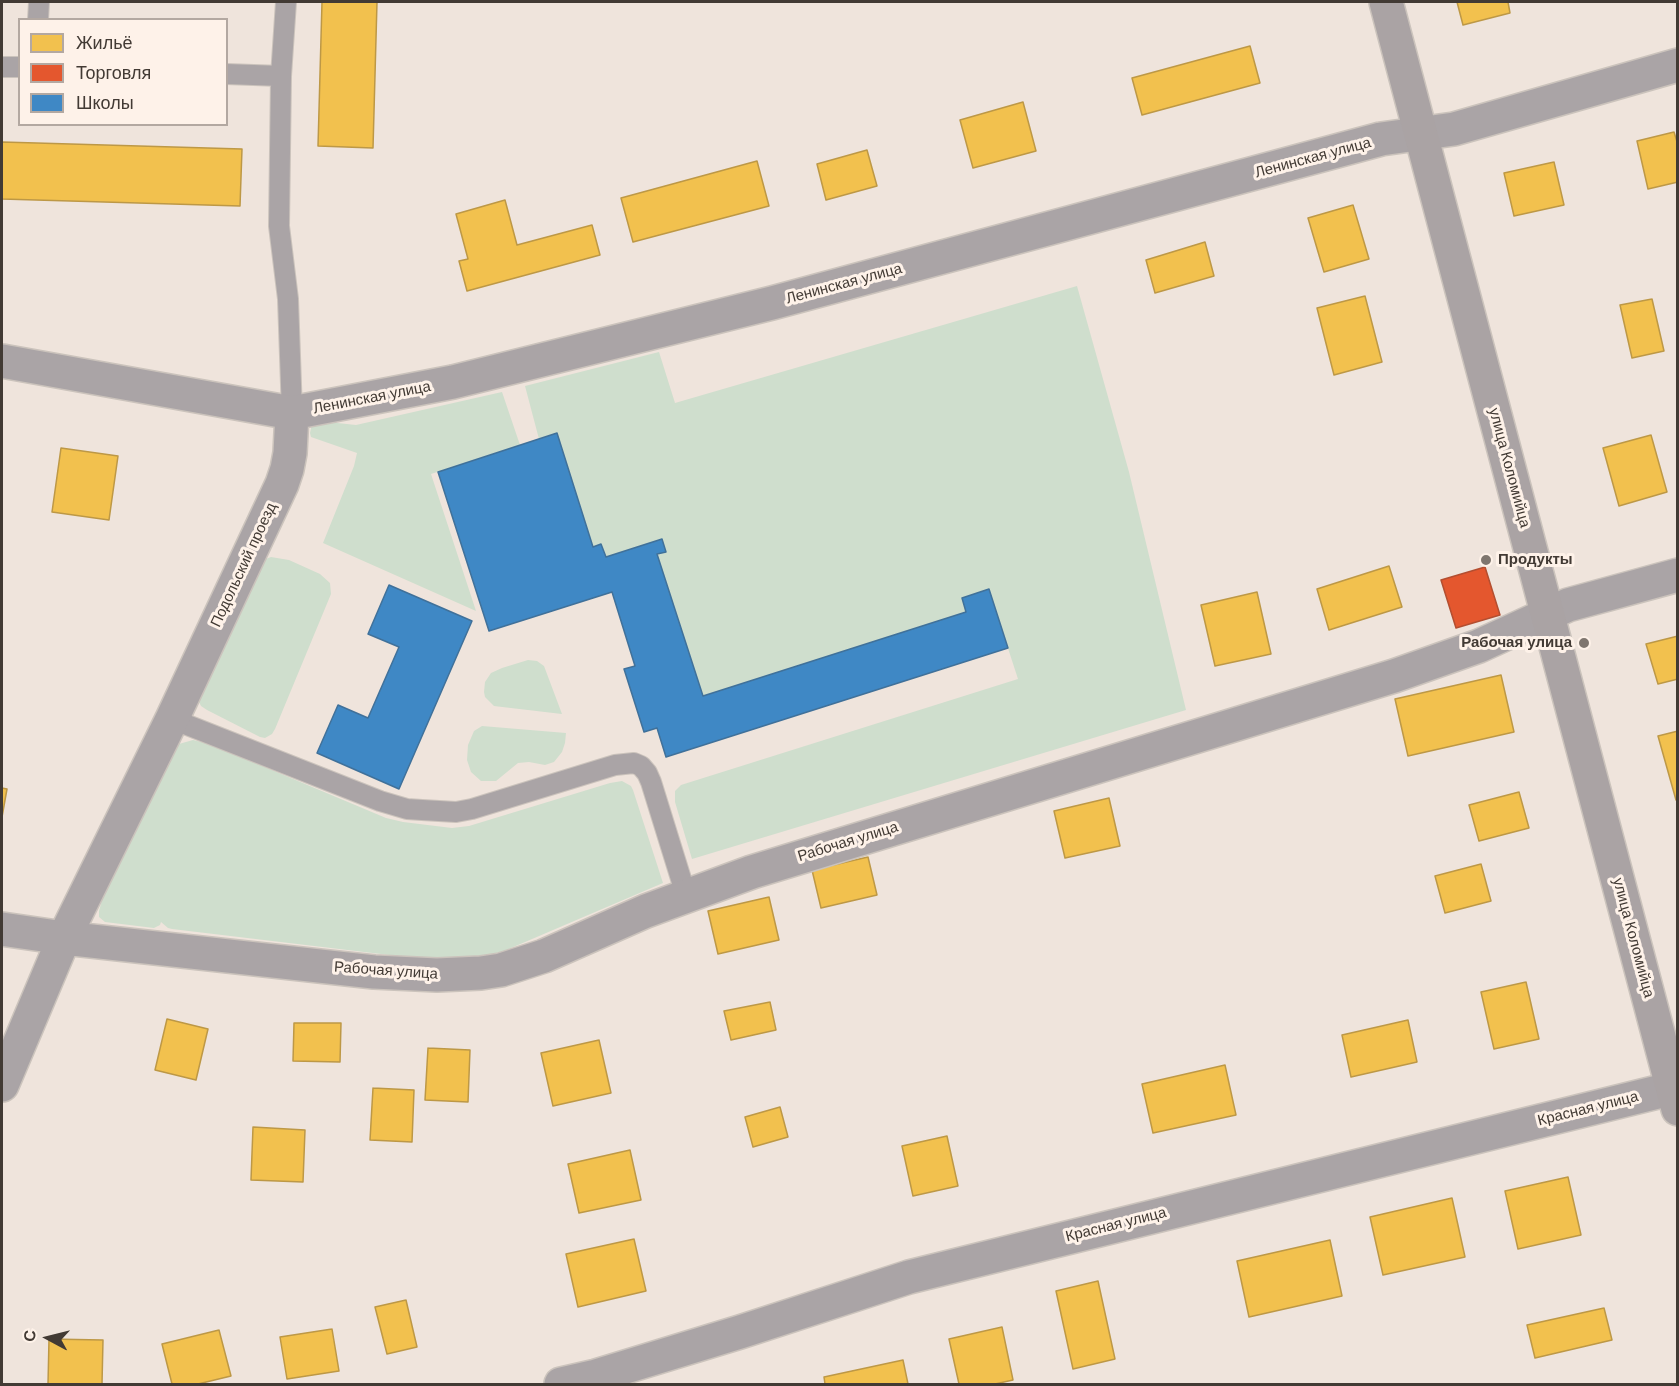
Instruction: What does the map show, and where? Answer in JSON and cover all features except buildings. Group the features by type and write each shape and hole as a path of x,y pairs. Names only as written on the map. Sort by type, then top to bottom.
{"main road":[{"name":"улица Коломийца","path":"1386,2 1676,1095"}],"street":[{"name":"Ленинская улица","path":"2,361 292,413 416,390 561,356 841,285 1381,139 1454,129 1677,65"},
{"name":"Подольский проезд","path":"2,1086 64,938 172,719 282,484 290,453 292,413"},
{"name":"Рабочая улица","path":"2,929 64,938 374,972 437,975 481,973 521,965 646,911 752,872 1394,676 1479,646 1582,600 1677,575"},
{"name":"Красная улица","path":"561,1384 607,1373 909,1277 1676,1095"}],"lane":[{"path":"38,18 39,2"},
{"name":"Подольский проезд","path":"286,2 281,76 279,226 288,299 292,413"},
{"path":"2,67 18,67"},
{"path":"228,74 281,76"},
{"path":"172,719 380,801 422,810 456,812 472,809 615,765 641,766 651,782 686,896"}],"green space":[{"path":"1077,286 1129,472 1186,710 692,859 675,802 675,791 681,785 1018,679 989,590 962,598 966,612 703,696 657,554 666,551 606,557 601,544 593,547 557,433 539,439 525,386 659,352 675,403"},
{"path":"502,392 520,445 431,474 476,611 323,543 357,453 311,437 312,424 319,421 356,425"},
{"path":"271,557 289,560 320,574 330,583 331,594 275,729 265,738 207,710 198,700 263,560"},
{"path":"528,660 537,661 544,666 562,714 494,706 485,697 485,682 491,673"},
{"path":"482,726 566,733 565,743 562,752 554,762 545,765 529,762 518,763 496,781 481,781 471,772 467,760 468,745 474,731"},
{"path":"193,740 210,744 386,818 452,828 469,826 622,781 631,786 633,790 663,883 504,951 485,956 406,957 172,929 161,922 154,928 105,922 99,917 102,900 170,753 179,744"}],"place":[{"name":"Продукты","path":"1486,560"},
{"name":"Рабочая улица","path":"1584,643"}]}
